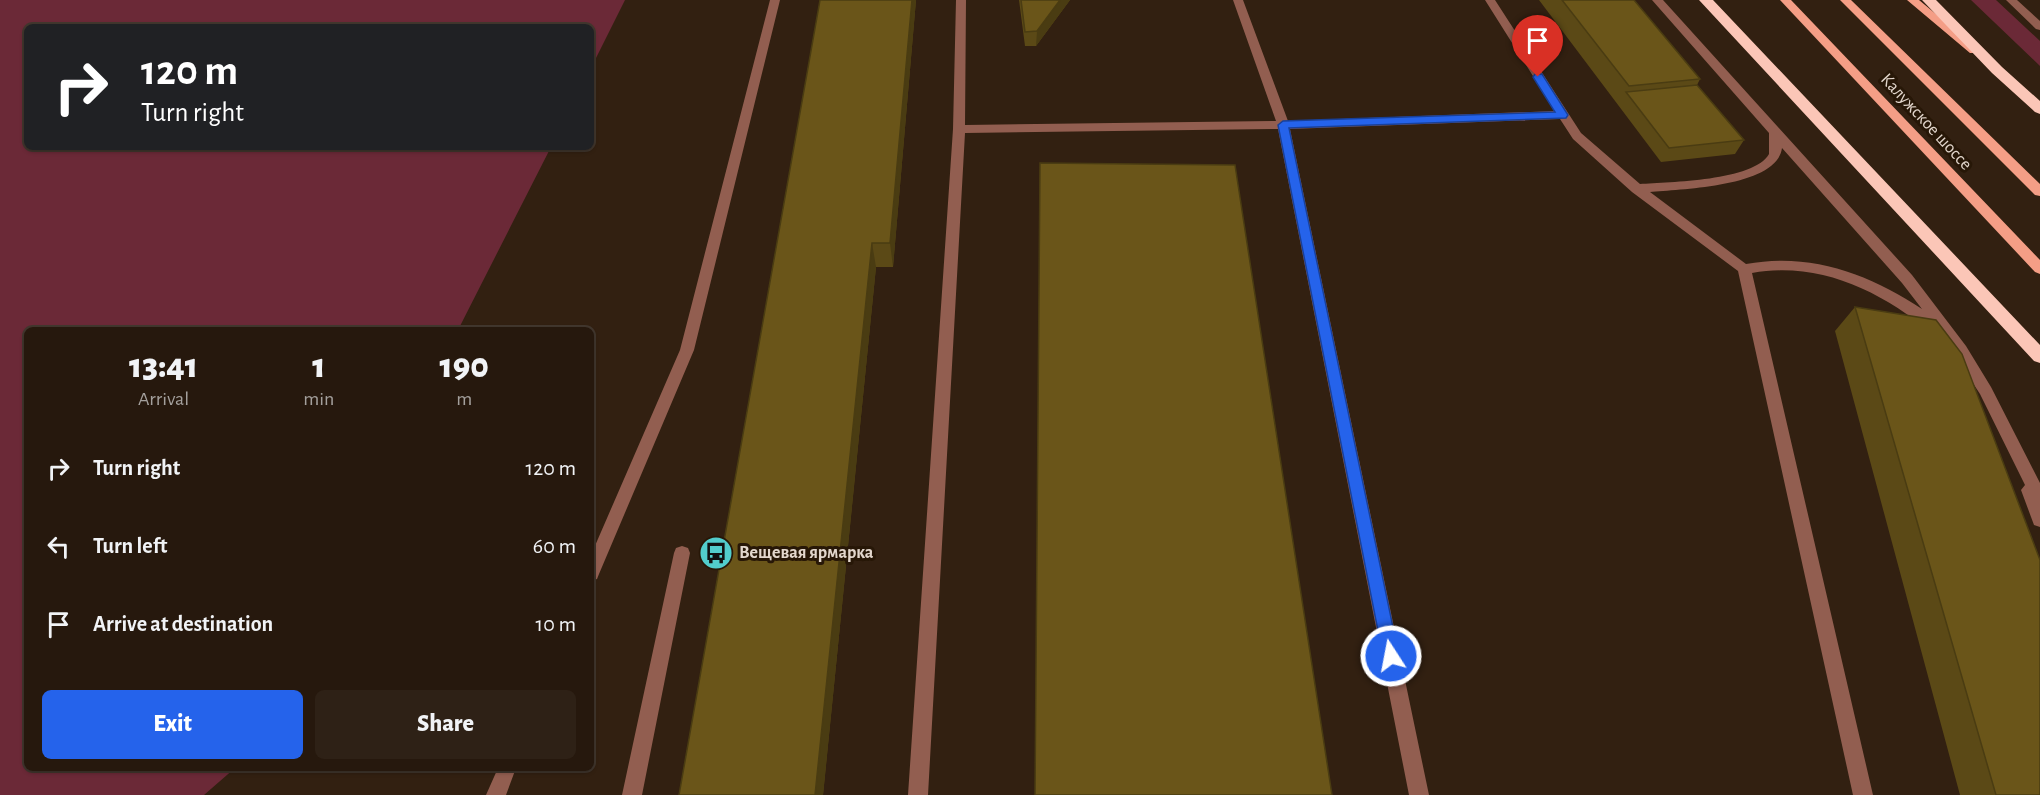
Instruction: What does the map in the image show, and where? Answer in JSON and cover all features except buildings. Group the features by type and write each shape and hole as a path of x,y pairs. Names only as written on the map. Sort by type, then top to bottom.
{"highway":[{"path":"1707,0 2040,356"},
{"path":"1929,0 2040,109"}],"main road":[{"name":"Калужское шоссе","path":"1785,0 2040,269"},
{"name":"Калужское шоссе","path":"1845,0 2040,192"},
{"path":"1912,0 1998,70"}],"street":[{"path":"594,567 687,350 775,0"},
{"path":"918,795 959,129 961,0"},
{"path":"1238,0 1283,125 1419,795"},
{"path":"1490,0 1577,136 1637,189 1744,269 1863,795"},
{"path":"1657,0 1907,279 1961,350 1986,390 2040,499"},
{"path":"2011,0 2040,27"},
{"path":"959,129 1283,125 1562,115"},
{"path":"1637,189 1727,179 1757,171 1771,161 1776,149 1774,133"},
{"path":"1744,269 1761,264 1789,263 1835,272 1868,284 1925,318 1961,350"},
{"path":"2016,453 2040,520"},
{"path":"632,795 682,553"},
{"path":"496,795 506,771"}],"shaded area":[{"path":"0,0 625,0 594,62 594,24 24,24 24,150 549,150 460,327 24,327 24,771 232,771 204,795 0,795"},
{"path":"1971,0 1996,0 2040,41 2040,66"}],"place":[{"name":"Вещевая ярмарка","path":"716,553"}],"route":[{"path":"1391,656 1283,125 1562,115 1538,77"}]}
